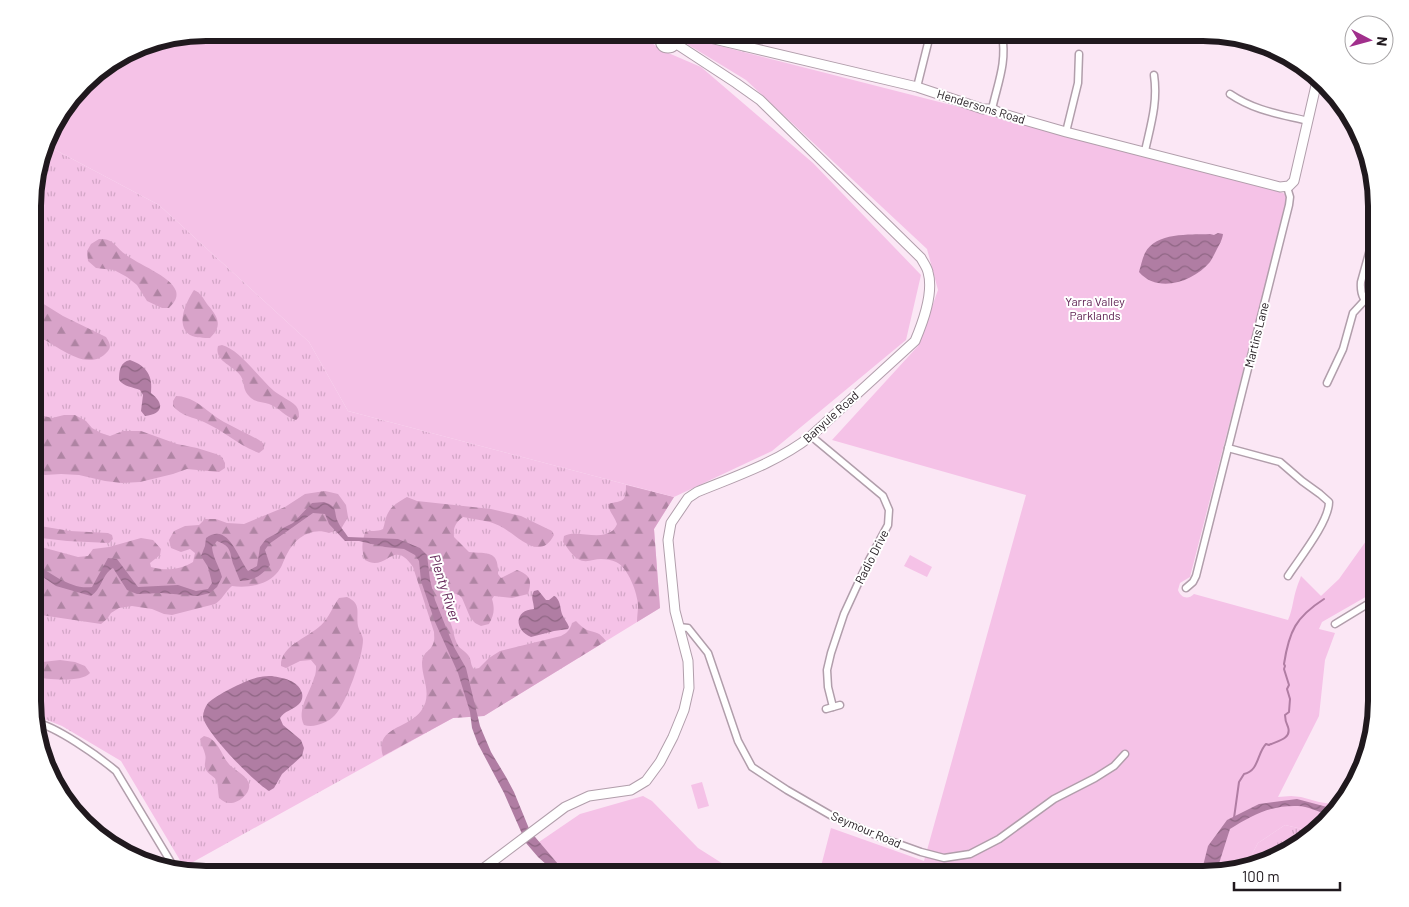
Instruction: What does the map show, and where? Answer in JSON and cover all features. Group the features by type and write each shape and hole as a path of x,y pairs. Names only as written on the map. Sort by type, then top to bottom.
{"street":[{"name":"Hendersons Road","path":"722,41 917,87 983,109 992,109 1066,132 1275,186 1287,187"},
{"path":"744,47 745,41"},
{"path":"917,87 928,41"},
{"path":"992,109 1003,67 1003,41"},
{"name":"Banyule Road","path":"660,42 663,46 671,47 673,42"},
{"name":"Banyule Road","path":"487,866 565,808 589,796 631,790 646,781 660,762 674,737 689,688 688,661 676,611 668,540 671,523 688,498 697,492 779,458 799,446 915,341 924,322 930,287 928,271 921,258 760,100 679,42"},
{"path":"1066,132 1078,84 1079,54"},
{"path":"1144,151 1155,103 1154,74"},
{"name":"Martins Lane","path":"1186,588 1193,582 1196,576 1289,205 1290,197 1287,187 1294,181 1316,88"},
{"path":"1230,94 1256,108 1308,121"},
{"path":"1367,260 1361,282 1362,295 1367,302"},
{"path":"1327,384 1343,349 1354,313 1365,300"},
{"name":"Radio Drive","path":"811,436 883,496 889,510 888,525 867,564 844,614 831,653 827,670 828,687 833,707"},
{"path":"1228,448 1280,462 1329,502 1327,514 1320,527 1288,576"},
{"path":"1335,624 1367,604"},
{"name":"Seymour Road","path":"679,626 688,628 708,653 738,741 752,767 832,816 920,852 944,858 970,854 999,839 1054,799 1096,778 1114,766 1125,754"},
{"path":"43,725 54,729 116,771 171,862"}],"green space":[{"name":"Yarra Valley Parklands","path":"703,41 967,109 1286,195 1286,203 1190,577 1180,583 1178,590 1185,597 1194,594 1288,620 1301,576 1321,596 1339,579 1367,540 1367,596 1322,622 1319,629 1335,633 1325,660 1319,716 1278,797 1301,797 1331,804 1305,830 1285,825 1258,843 1249,859 1235,863 1214,865 821,865 831,828 924,861 1026,495 832,440 918,346 938,290 927,249 746,80 687,44 688,42"},
{"path":"195,42 651,42 659,49 701,67 813,163 921,275 906,340 772,451 674,497 348,411 309,342 159,205 52,148 63,124 75,106 97,82 124,63 163,47"},
{"path":"52,148 159,205 309,342 348,411 674,497 654,529 660,608 484,716 453,718 189,864 182,864 121,761 62,726 43,718 41,701 41,206 44,174"},
{"path":"99,239 106,239 112,242 130,258 168,280 176,291 175,300 171,306 169,308 162,308 147,301 137,285 127,277 114,270 96,268 88,261 87,251 91,244"},
{"path":"194,290 202,296 218,321 217,329 210,338 190,335 183,325 183,313"},
{"path":"41,302 63,316 106,337 110,346 108,351 100,358 91,360 81,359 42,339"},
{"path":"222,345 235,352 274,391 296,406 299,417 296,420 292,419 273,406 251,398 246,392 243,381 237,371 221,359 217,351 218,346"},
{"path":"176,396 196,402 224,422 259,440 264,444 264,449 259,453 251,450 200,420 180,412 173,406"},
{"path":"41,414 52,418 75,415 86,421 92,428 110,436 123,431 141,431 177,444 216,454 222,457 225,463 225,468 219,472 187,469 140,482 122,483 79,475 41,474"},
{"path":"626,485 674,497 654,529 660,608 637,622 638,606 636,595 632,581 624,569 614,561 598,559 587,561 576,558 563,542 564,536 569,534 601,535 613,531 617,524 608,504 623,500"},
{"path":"325,491 338,494 346,505 348,517 341,529 329,533 316,532 304,535 290,548 276,574 261,584 243,587 232,586 215,604 172,615 132,606 119,608 111,613 101,624 41,615 41,547 78,557 88,556 93,549 109,547 141,538 153,540 161,549 160,555 150,563 151,567 162,569 178,568 193,562 195,553 190,549 181,552 171,548 169,540 174,531 185,526 199,525 205,519 244,524 285,507 305,494"},
{"path":"407,497 417,501 491,509 521,516 552,531 554,535 549,542 537,547 525,543 504,528 490,522 463,517 456,524 454,537 469,552 487,554 494,557 497,561 498,574 501,578 517,570 528,576 530,582 528,594 512,598 494,596 492,599 494,606 491,621 489,624 481,626 470,617 459,595 444,590 441,594 456,642 469,657 474,669 479,668 500,651 561,636 576,621 586,629 600,634 606,641 484,716 453,718 383,756 383,739 394,729 415,717 424,705 427,693 422,663 425,654 434,642 434,632 413,567 400,555 373,563 365,560 363,553 365,532 383,529 389,510"},
{"path":"41,526 70,531 108,533 112,535 113,539 109,543 41,538"},
{"path":"910,555 932,567 927,577 904,566"},
{"path":"347,597 357,606 358,626 363,638 357,668 349,691 335,715 321,724 304,725 302,713 304,701 312,684 316,666 311,660 300,661 286,668 281,666 282,658 291,646 324,622 339,598"},
{"path":"60,660 75,662 85,666 90,673 86,676 72,679 41,678 41,662"},
{"path":"204,736 214,741 228,763 248,781 248,791 236,802 228,803 219,798 216,780 205,768 205,756 200,739"},
{"path":"702,782 709,806 698,809 691,785"},
{"path":"643,796 652,801 698,848 726,865 559,866 539,842 580,814"},
{"path":"1285,825 1305,830 1285,844 1249,859 1258,843"}],"water":[{"path":"1218,233 1223,234 1223,236 1210,262 1203,269 1185,280 1175,283 1156,283 1147,279 1139,272 1145,253 1157,241 1174,236 1214,235"},
{"path":"130,360 141,365 148,372 151,382 151,393 160,404 160,408 156,413 145,416 141,411 143,395 140,390 126,385 119,380 122,365"},
{"path":"324,502 332,506 339,524 348,537 398,539 420,548 427,555 435,600 454,647 466,668 480,726 491,752 514,792 530,831 559,866 548,866 526,843 504,793 478,744 458,673 435,622 421,581 419,561 415,555 404,549 359,541 345,541 329,524 325,514 313,513 269,544 265,550 270,565 261,575 250,580 240,581 230,551 226,546 217,541 212,547 222,577 217,587 210,593 198,596 161,593 137,594 127,590 113,568 106,574 98,590 91,596 56,586 41,576 41,568 76,586 92,587 108,558 117,559 138,587 178,585 196,591 208,589 212,583 208,567 201,556 206,538 214,534 226,537 248,571 257,566 260,547 266,539 293,523 312,503"},
{"path":"538,590 546,600 554,596 556,597 569,627 568,629 531,637 521,630 519,625 520,616 527,610 534,609 532,595 534,591"},
{"path":"272,676 294,682 302,693 300,703 280,718 283,725 301,740 304,748 302,756 282,774 274,788 269,791 253,778 221,745 212,734 203,717 208,703 219,695 254,678"},
{"path":"1297,799 1328,807 1323,813 1302,806 1288,806 1270,809 1254,815 1230,829 1219,865 1203,865 1208,846 1227,820 1259,804"}],"waterway":[{"path":"1234,818 1239,782 1244,774 1253,769 1266,744 1269,745 1280,741 1288,734 1285,715 1289,712 1290,699 1287,689 1289,685 1284,669 1288,642 1300,619 1324,599"}],"water label":[{"name":"Plenty River","path":"445,588"}]}
